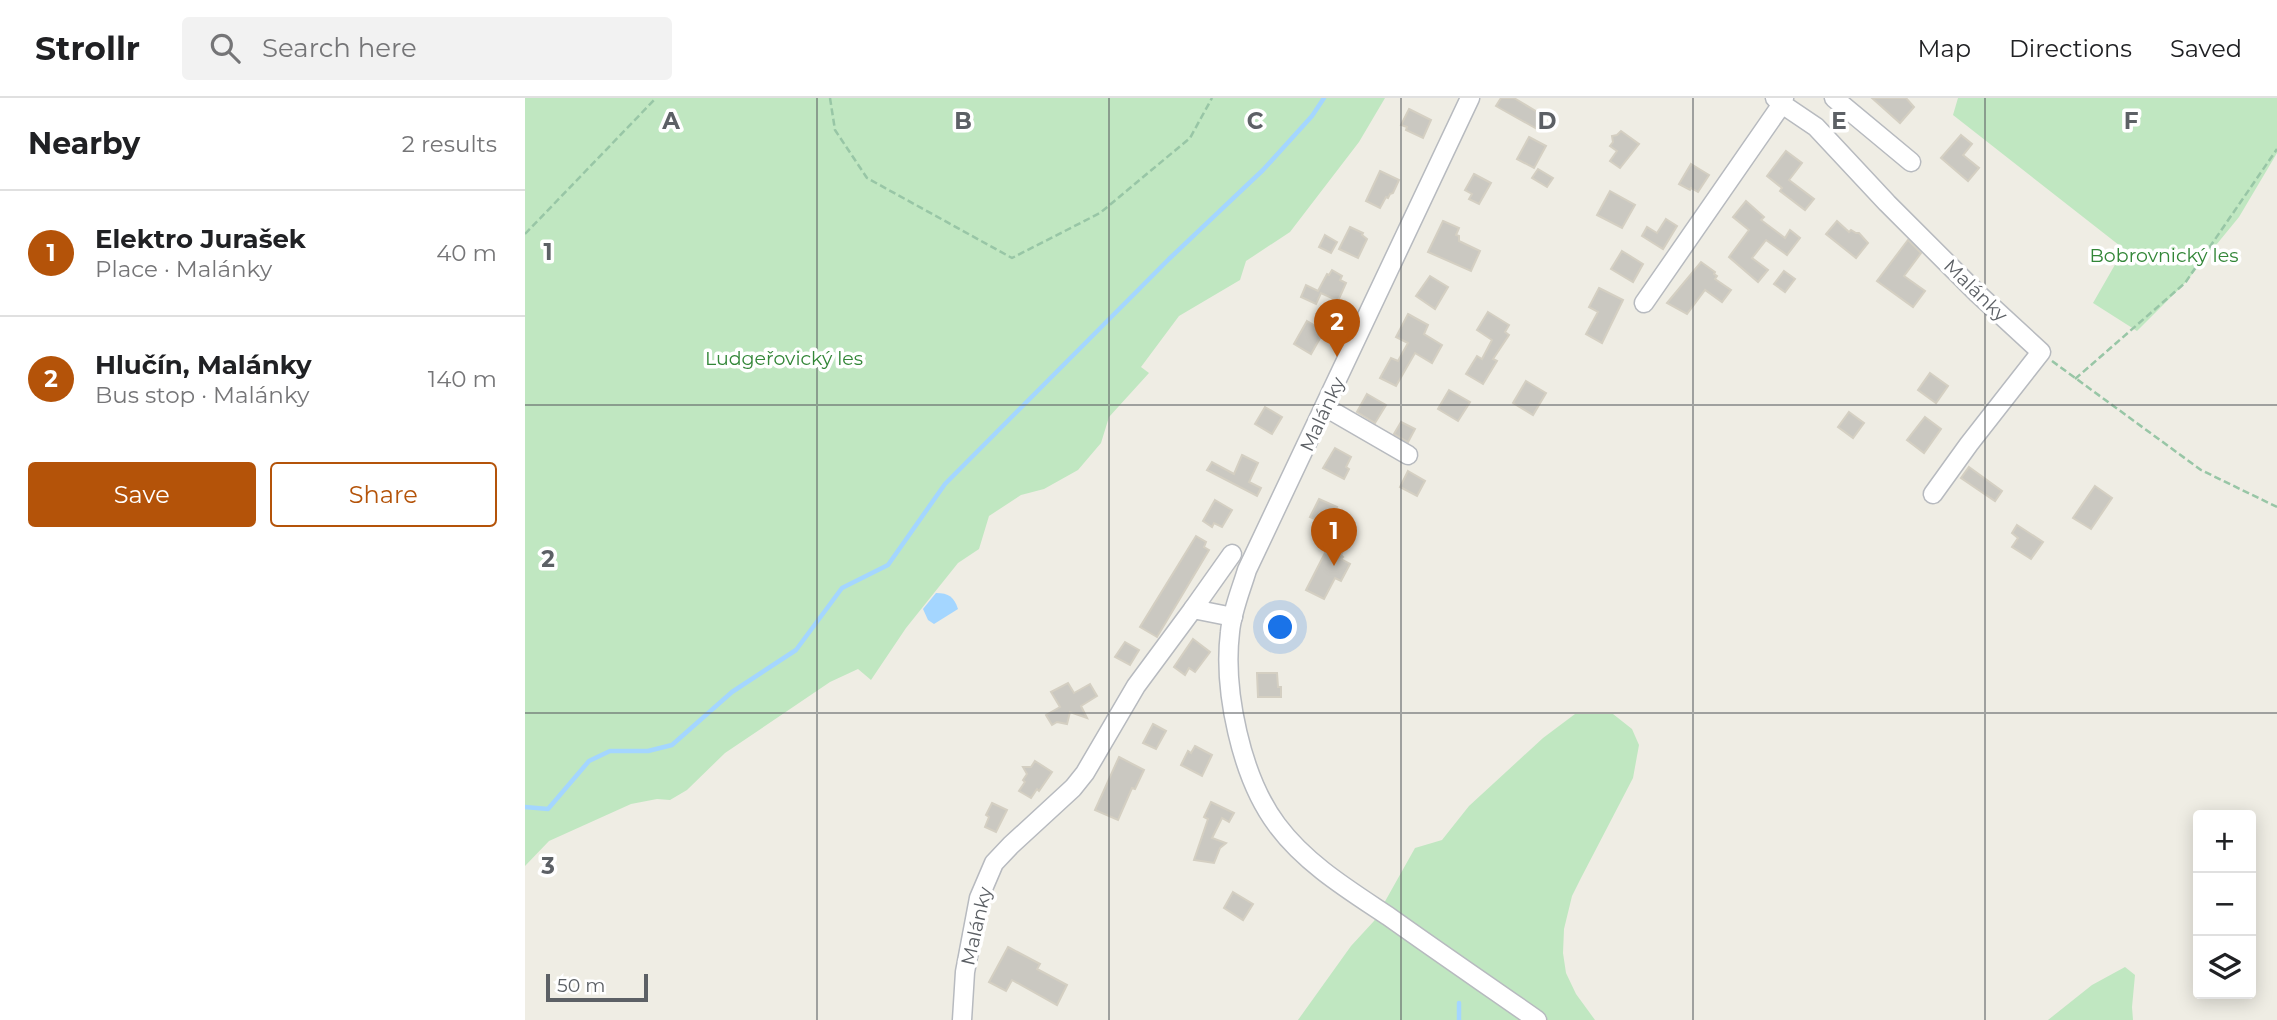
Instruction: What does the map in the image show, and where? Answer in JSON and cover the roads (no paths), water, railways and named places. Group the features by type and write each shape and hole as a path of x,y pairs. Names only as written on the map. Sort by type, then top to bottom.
{"street":[{"name":"Malánky","path":"1470,98 1247,570 1233,617 1229,643 1230,691 1237,730 1252,778 1272,818 1293,844 1352,892 1537,1020"},
{"path":"1835,98 1911,162"},
{"name":"Malánky","path":"1644,303 1781,100 1816,127 1977,293 2041,352 1933,494"},
{"path":"1325,407 1408,455"},
{"name":"Malánky","path":"962,1020 965,972 979,898 994,863 1073,788 1085,773 1136,686 1233,554"},
{"path":"1193,609 1233,617"}],"water":[{"path":"936,593 950,597 958,609 934,624 928,620 923,609"}],"waterway":[{"path":"525,807 548,809 589,761 610,751 648,751 672,745 732,692 796,650 842,588 888,565 945,484 1169,259 1263,170 1312,116 1324,98"},
{"path":"1459,1003 1459,1020"}],"place":[{"name":"Hlučín, Malánky","path":"1337,357"},
{"name":"Elektro Jurašek","path":"1334,566"}],"park label":[{"name":"Bobrovnický les","path":"2164,255"},
{"name":"Ludgeřovický les","path":"784,358"}]}
